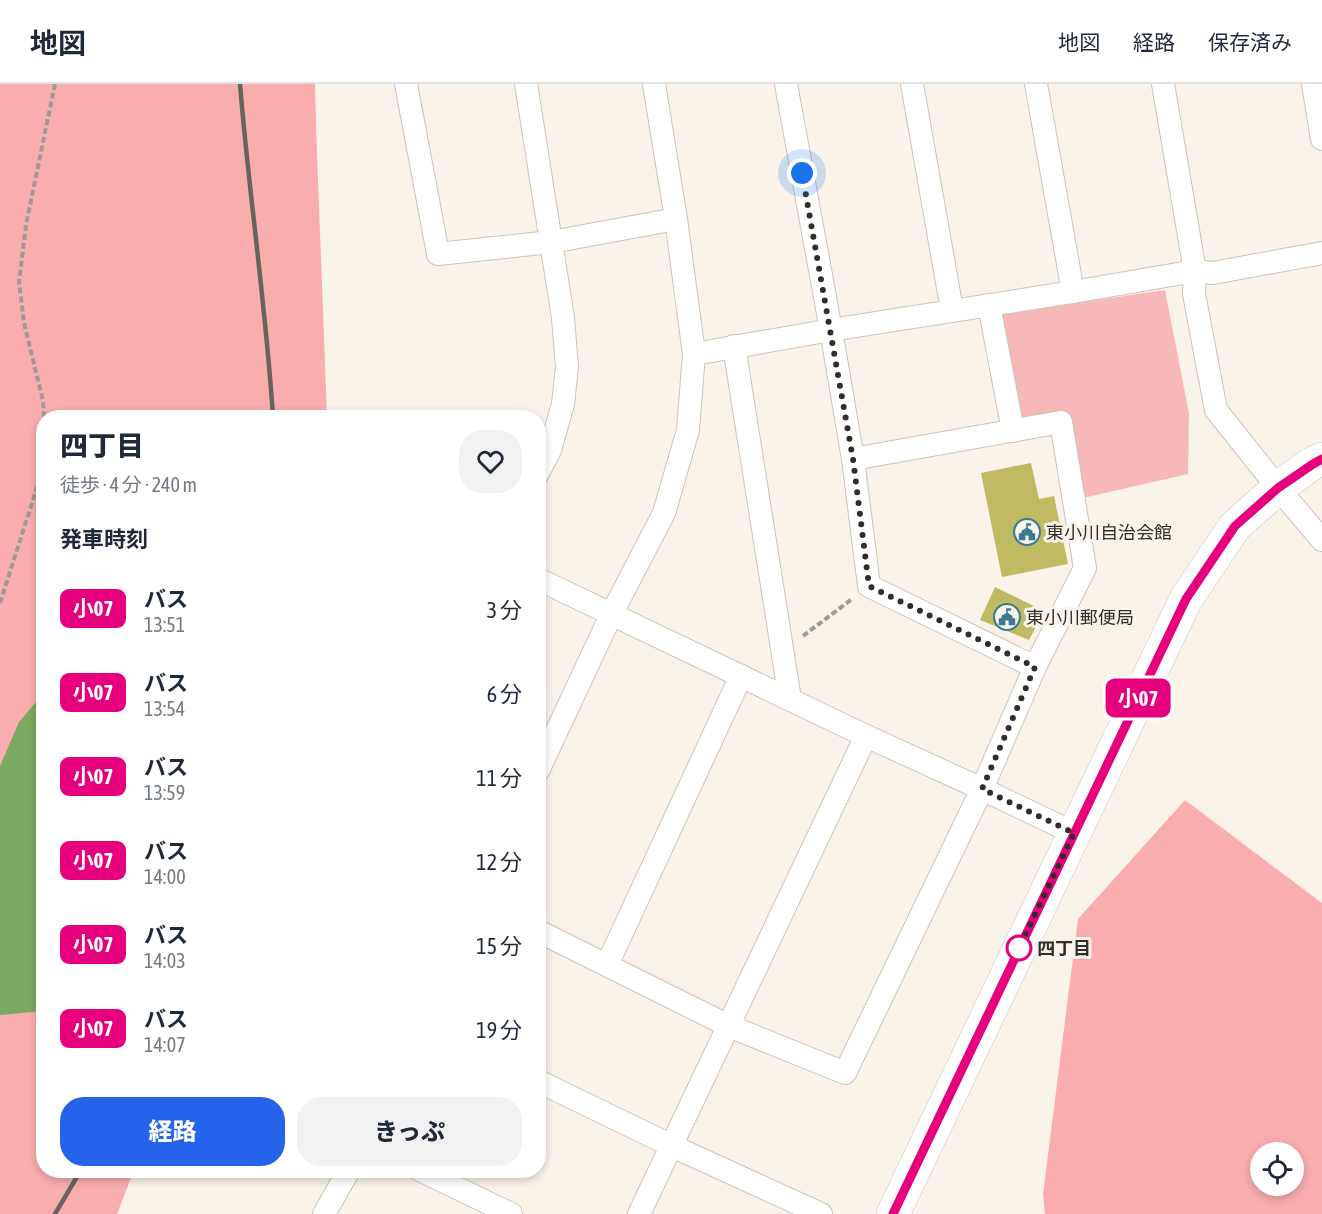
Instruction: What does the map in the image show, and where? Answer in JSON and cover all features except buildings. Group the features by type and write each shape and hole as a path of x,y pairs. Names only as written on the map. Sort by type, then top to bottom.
{"street":[{"path":"406,84 438,254 551,242 676,219"},
{"path":"525,84 563,318 567,367 562,404 546,458"},
{"path":"546,754 612,614 664,513 688,430 694,354 676,219 654,84"},
{"path":"786,84 853,459 869,586 1035,667"},
{"path":"912,84 952,310"},
{"path":"1036,84 1073,292"},
{"path":"1163,84 1195,271 1194,294 1216,410 1322,540"},
{"path":"1313,84 1322,139"},
{"path":"694,354 952,310 1195,271 1213,273 1322,253"},
{"path":"989,305 1013,431"},
{"path":"734,346 790,699"},
{"path":"546,935 729,1026 845,1073 982,789 1035,667 1085,568 1061,422 853,459"},
{"path":"893,1214 1186,599 1235,526 1278,488 1322,459"},
{"path":"546,583 1074,833"},
{"path":"607,965 741,676"},
{"path":"639,1214 866,736"},
{"path":"546,1085 821,1214"},
{"path":"324,1214 345,1178"},
{"path":"433,1178 479,1207 511,1214"}],"path":[{"path":"44,410 24,323 19,282 26,225 55,84"},
{"path":"0,603 36,491"},
{"path":"783,652 869,586"}],"shaded area":[{"path":"0,84 315,84 327,410 36,410 36,1178 131,1178 117,1214 0,1214"},
{"path":"1165,290 1189,414 1188,474 1083,498 1069,413 1020,420 999,321 1003,314"},
{"path":"36,702 36,1012 0,1015 0,766 19,722"},
{"path":"1185,800 1322,903 1322,1214 1045,1214 1043,1194 1078,919"}],"railway":[{"path":"240,84 272,410"},
{"path":"55,1214 76,1178"}],"bus line":[{"name":"小07","path":"893,1214 1186,599 1235,526 1278,488 1322,459"}],"place":[{"name":"東小川自治会館","path":"1027,532"},
{"name":"東小川郵便局","path":"1007,617"},
{"name":"四丁目","path":"1019,948"}],"route":[{"path":"802,173 853,459 869,586 1035,667 982,789 1074,833 1019,948"}]}
